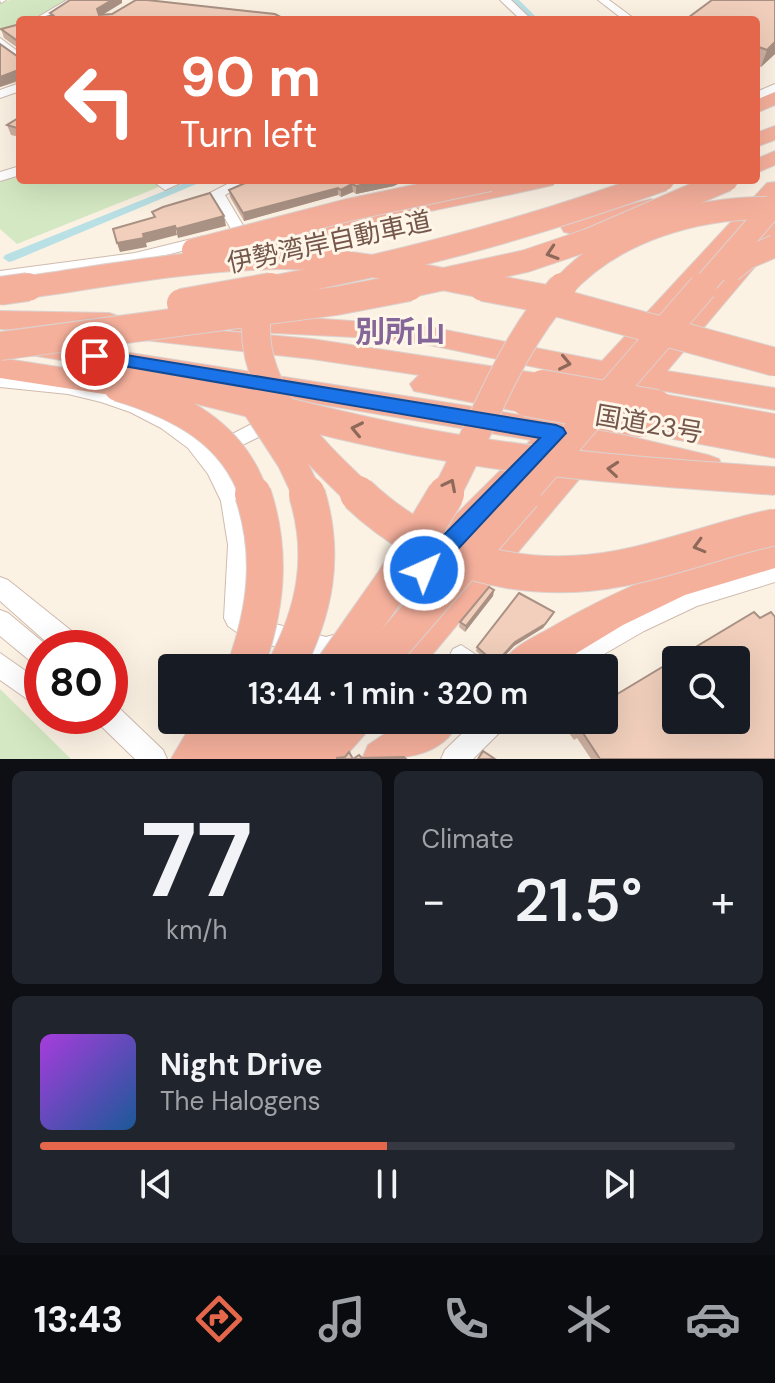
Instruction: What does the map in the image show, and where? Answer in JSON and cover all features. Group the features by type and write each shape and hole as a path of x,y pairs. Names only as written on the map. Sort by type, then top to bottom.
{"highway":[{"path":"0,292 151,261 348,210 471,184"},
{"path":"0,292 39,292 85,280 263,249 355,222 527,184"},
{"path":"264,303 255,293 277,273 309,254 545,184"},
{"name":"伊勢湾岸自動車道","path":"0,309 134,293 293,266 455,229 604,184"},
{"name":"伊勢湾岸自動車道","path":"0,328 210,299 342,273 456,245 590,206 652,184"},
{"path":"210,299 298,288 494,246 632,212 713,184"},
{"path":"0,342 336,301 458,278 526,261 588,240 716,184"},
{"path":"344,654 556,433 775,188"},
{"path":"648,388 775,206"},
{"path":"342,654 372,616 428,527 511,362 547,304 595,262 660,225 711,210 775,206"},
{"path":"386,654 648,388 775,229"},
{"path":"409,654 595,440 648,388 738,265 775,246"},
{"path":"0,292 207,263 283,258 341,261 775,346"},
{"path":"541,298 775,362"},
{"path":"264,303 252,335 257,364 273,394 337,475 382,516 405,534 457,560 535,576 593,573 775,527"},
{"path":"264,303 239,349 243,377 254,404 302,481 318,533 318,580 313,604 292,654"},
{"name":"国道23号","path":"0,320 312,349 534,393"},
{"path":"42,322 212,321 332,326 425,335 608,372 648,388 775,399"},
{"path":"0,342 190,370 325,396 595,440 775,482"},
{"name":"国道23号","path":"0,342 157,348 534,393 648,388 775,425"},
{"path":"0,358 46,360 110,369 318,421 482,453 561,465 775,482"},
{"path":"0,368 90,380 141,393 201,424 230,451 253,491 266,539 266,578 261,620 250,654"},
{"name":"国道23号","path":"648,388 775,446"},
{"path":"541,654 633,600 706,571 775,553"},
{"path":"191,759 208,734"},
{"path":"210,759 233,734"},
{"path":"242,759 266,734"},
{"path":"254,759 276,734"},
{"path":"291,759 313,734"},
{"path":"317,759 339,734"},
{"path":"382,759 460,746"}],"street":[{"path":"45,16 74,0"},
{"path":"505,0 523,16"},
{"path":"603,0 625,16"},
{"path":"0,41 16,54"},
{"path":"237,184 217,193 240,233"},
{"path":"0,276 135,258 392,195 450,184"},
{"path":"264,303 332,326"},
{"path":"0,380 71,388 120,401 156,415 207,454 220,474 231,501 238,532 240,563 236,618 245,627 326,649 358,639"},
{"path":"207,454 325,396"},
{"path":"582,654 662,608 710,589 775,572"},
{"path":"0,587 53,630"},
{"path":"0,621 24,641"},
{"path":"0,665 24,685"},
{"path":"128,734 154,759"}],"green space":[{"path":"70,0 40,16 16,16 16,26 0,31 0,2"},
{"path":"16,173 16,184 156,184 159,187 17,244 0,229 0,179"},
{"path":"0,689 24,713 24,734 46,734 71,759 0,759"}],"building":[{"path":"70,0 112,0 97,9 99,15 112,14 136,0 147,0 279,16 49,16 53,15 50,13"},
{"path":"712,0 775,0 775,42 767,50 760,47 760,16 690,16"},
{"path":"16,25 16,40 1,29"},
{"path":"0,44 16,55 16,71 0,77"},
{"path":"243,184 352,184 341,190 338,188 243,213 229,190"},
{"path":"210,193 224,216 117,243 113,229 155,217 152,212 163,207"},
{"path":"489,587 494,590 466,626 460,622"},
{"path":"519,593 554,612 545,624 515,642 504,654 485,654 477,647"},
{"path":"754,612 760,618 771,612 775,617 775,759 600,759 584,734 618,734 618,694 662,667 662,734 750,734 750,646 697,646"},
{"path":"483,751 495,759 478,759"},
{"path":"349,752 353,759 337,759 345,757"},
{"path":"359,755 362,758 406,759 353,759"}],"waterway":[{"path":"515,0 531,16"},
{"path":"9,258 191,184"}],"district":[{"name":"別所山","path":"400,332"}],"route":[{"path":"95,356 556,433 424,570"}]}
